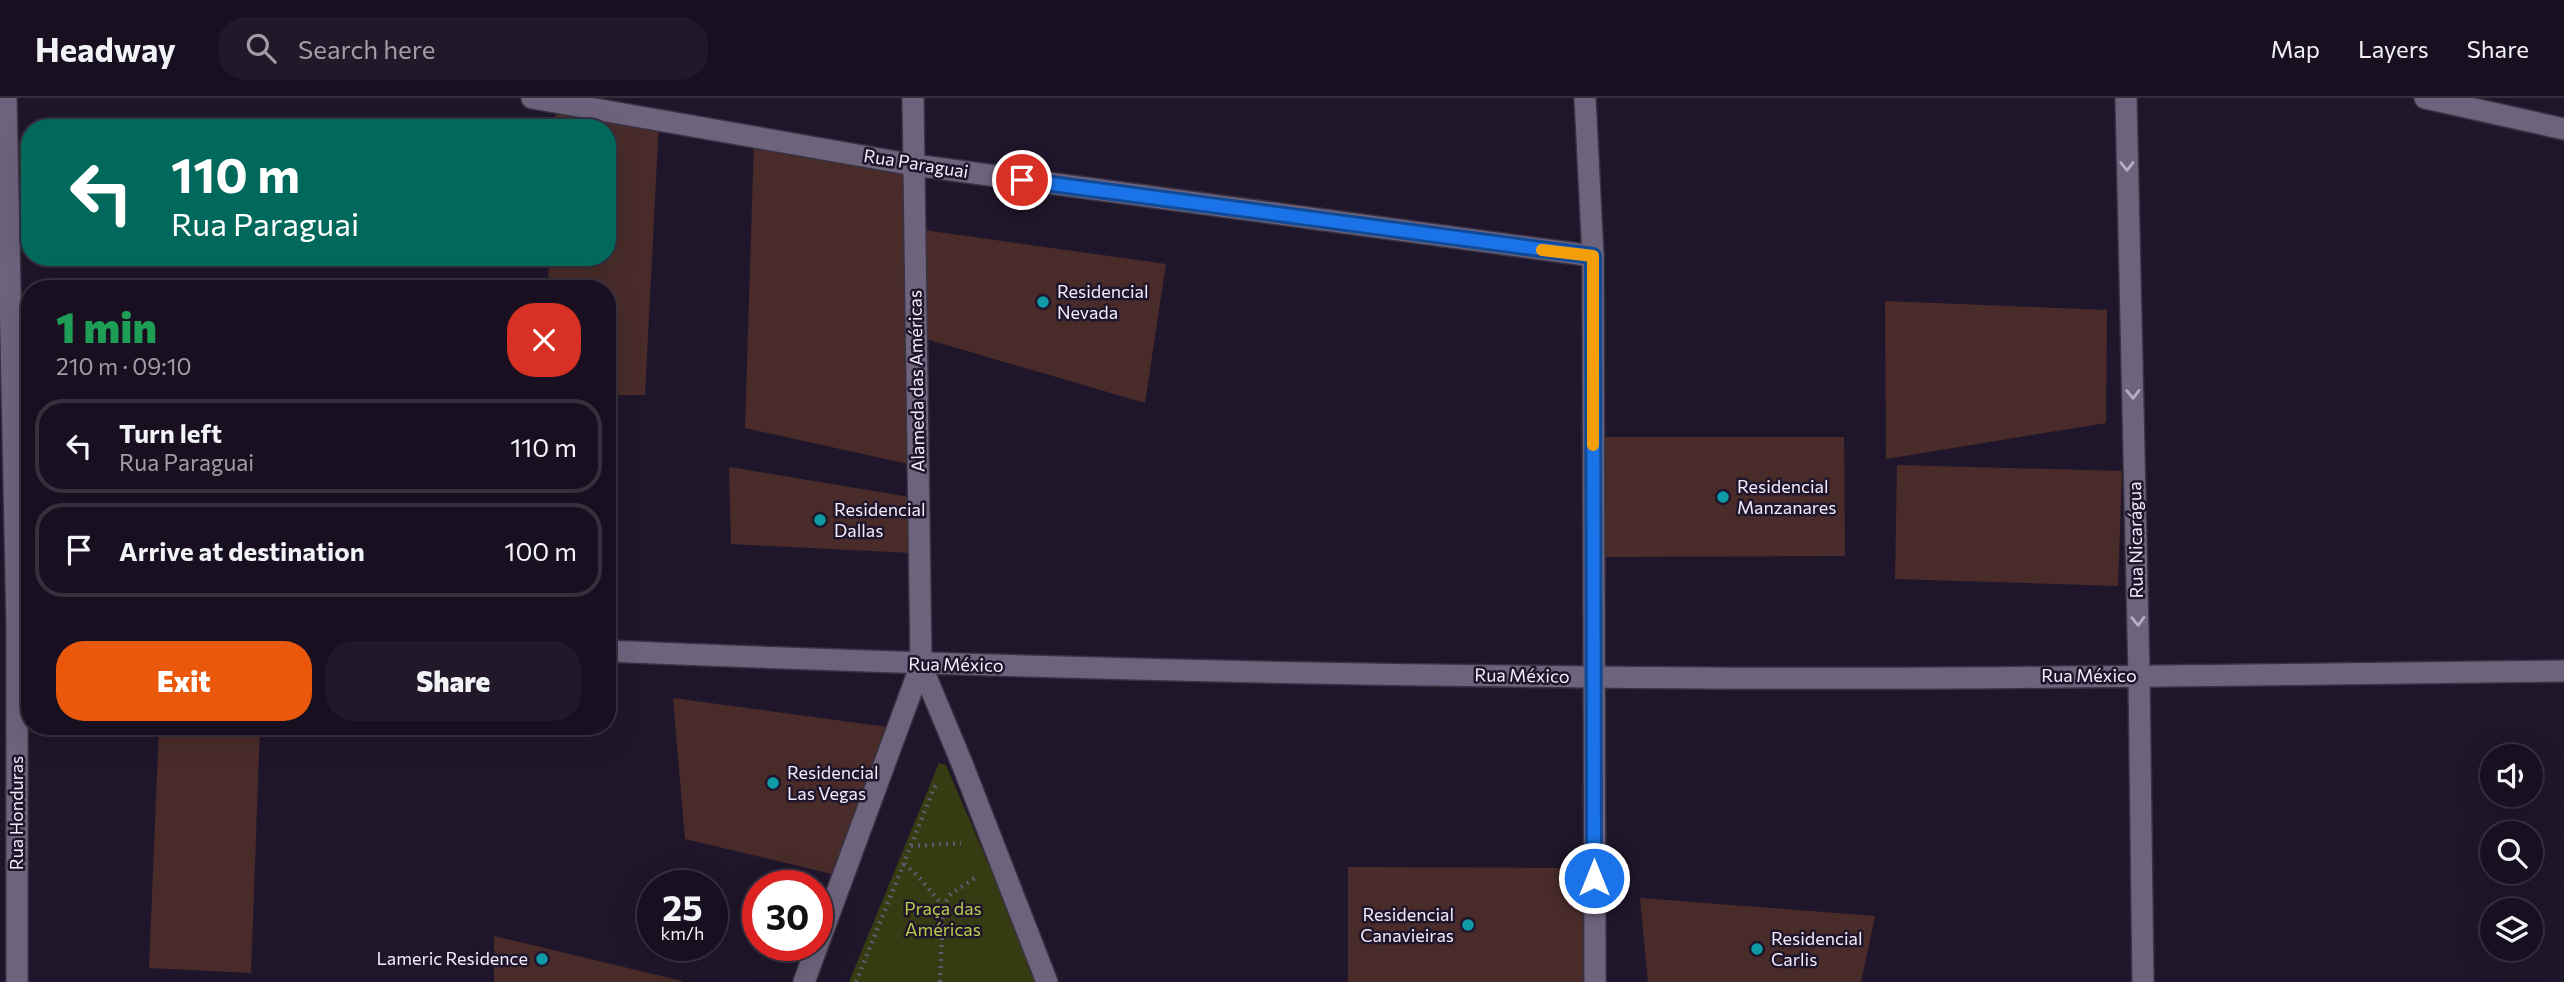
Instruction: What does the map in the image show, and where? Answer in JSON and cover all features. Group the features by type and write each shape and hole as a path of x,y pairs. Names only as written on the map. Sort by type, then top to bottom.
{"street":[{"name":"Rua Honduras","path":"6,98 16,625 17,982"},
{"name":"Rua Paraguai","path":"532,98 914,165 1593,256"},
{"name":"Alameda das Américas","path":"913,98 921,665"},
{"path":"1585,98 1593,256 1592,677 1595,982"},
{"name":"Rua Nicarágua","path":"2126,98 2143,982"},
{"path":"2425,98 2564,129"},
{"name":"Rua México","path":"616,651 921,665 1592,677 2139,676 2564,671"},
{"path":"804,982 921,665"},
{"path":"921,665 1047,982"}],"path":[{"path":"856,982 934,788 941,782 945,785"},
{"path":"911,846 972,842"},
{"path":"904,864 943,906"},
{"path":"940,982 943,906 951,894 965,883 985,873"}],"green space":[{"name":"Praça das Américas","path":"939,763 946,765 1039,982 849,982"}],"building":[{"path":"556,102 659,120 645,395 616,395 616,280 548,280 549,266 616,266 616,119 555,119"},
{"path":"754,141 908,169 908,464 745,428"},
{"name":"Residencial Nevada","path":"924,230 1166,264 1145,403 926,339"},
{"path":"1885,301 2107,310 2106,423 1886,459"},
{"name":"Residencial Manzanares","path":"1602,437 1844,437 1845,556 1603,557"},
{"path":"1897,465 2122,471 2118,586 1895,579"},
{"name":"Residencial Dallas","path":"729,467 910,497 911,553 731,544"},
{"name":"Residencial Las Vegas","path":"673,698 887,727 833,871 815,870 685,839"},
{"path":"159,735 260,735 251,973 149,968"},
{"name":"Residencial Canavieiras","path":"1348,867 1587,868 1587,982 1348,982"},
{"name":"Residencial Carlis","path":"1640,898 1875,916 1861,982 1648,982"},
{"name":"Lameric Residence","path":"494,936 682,981 682,982 494,982"}],"slow traffic":[{"path":"1542,250 1593,256 1593,445"}],"place":[{"name":"Residencial Nevada","path":"1043,302"},
{"name":"Residencial Manzanares","path":"1723,497"},
{"name":"Residencial Dallas","path":"820,520"},
{"name":"Residencial Las Vegas","path":"773,783"},
{"name":"Residencial Canavieiras","path":"1468,925"},
{"name":"Residencial Carlis","path":"1757,949"},
{"name":"Lameric Residence","path":"542,959"}],"route":[{"path":"1022,180 1593,256 1594,878"}]}
